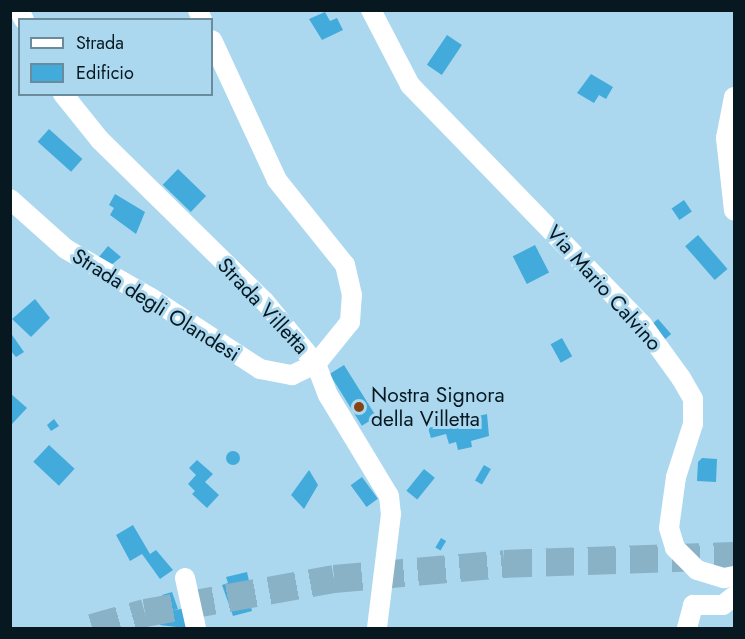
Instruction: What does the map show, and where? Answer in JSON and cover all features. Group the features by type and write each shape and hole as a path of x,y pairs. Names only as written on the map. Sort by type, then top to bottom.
{"street":[{"name":"Via Mario Calvino","path":"371,10 410,85 642,324 681,378 693,399 693,423 676,477 669,528 675,548 697,570 724,578 735,576"},
{"path":"213,42 278,180 345,265 352,295 350,322 316,364"},
{"name":"Strada Villetta","path":"65,96 100,140 265,302 316,364 328,395 389,496 391,514 377,628"},
{"path":"735,97 726,138 735,211"},
{"name":"Strada degli Olandesi","path":"10,199 66,249 151,298 260,369 292,375 316,364"},
{"path":"185,578 196,628"},
{"path":"687,628 693,605 723,605 735,596"}],"building":[{"path":"325,12 330,21 337,18 343,30 322,40 309,19"},
{"path":"447,35 462,45 442,75 427,65"},
{"path":"591,74 613,87 606,99 599,95 594,103 577,93"},
{"path":"49,129 82,159 71,172 38,142"},
{"path":"178,169 206,196 191,212 163,185"},
{"path":"115,194 145,212 136,234 110,215 114,208 109,205"},
{"path":"684,200 692,212 679,220 672,208"},
{"path":"698,235 728,269 715,280 685,246"},
{"path":"535,245 549,273 527,284 513,256"},
{"path":"108,246 121,257 104,271 94,263"},
{"path":"35,299 50,318 31,337 12,319"},
{"path":"658,319 671,334 665,339 652,324"},
{"path":"10,332 24,352 16,357 10,350"},
{"path":"562,338 572,356 561,363 551,344"},
{"name":"Nostra Signora della Villetta","path":"344,365 376,417 362,426 330,374"},
{"path":"10,393 27,408 12,424 10,423"},
{"path":"487,414 489,436 471,441 472,447 458,450 456,442 449,444 446,434 431,438 428,428"},
{"path":"54,419 59,426 51,431 47,425"},
{"path":"49,445 75,469 59,486 33,462"},
{"path":"233,451 238,453 240,458 238,463 233,465 228,463 226,458 228,453"},
{"path":"702,458 717,459 716,482 697,481 698,462"},
{"path":"197,460 213,474 205,482 219,495 207,508 192,494 195,491 188,484 196,475 189,468"},
{"path":"484,465 491,469 482,485 475,481"},
{"path":"424,469 435,478 417,500 406,491"},
{"path":"309,470 318,485 304,509 291,495"},
{"path":"362,477 378,499 367,507 351,485"},
{"path":"133,525 150,554 156,550 173,570 160,579 142,554 130,561 116,535"},
{"path":"441,538 446,541 440,551 435,547"},
{"path":"247,572 250,585 246,586 252,611 233,616 222,585 228,583 226,577"},
{"path":"172,592 178,609 171,611 185,608 189,627 160,625 157,615 168,612 162,595"}],"tunnel":[{"path":"92,628 145,613 334,579 504,564 734,556"}],"place":[{"name":"Nostra Signora della Villetta","path":"359,407"}]}
